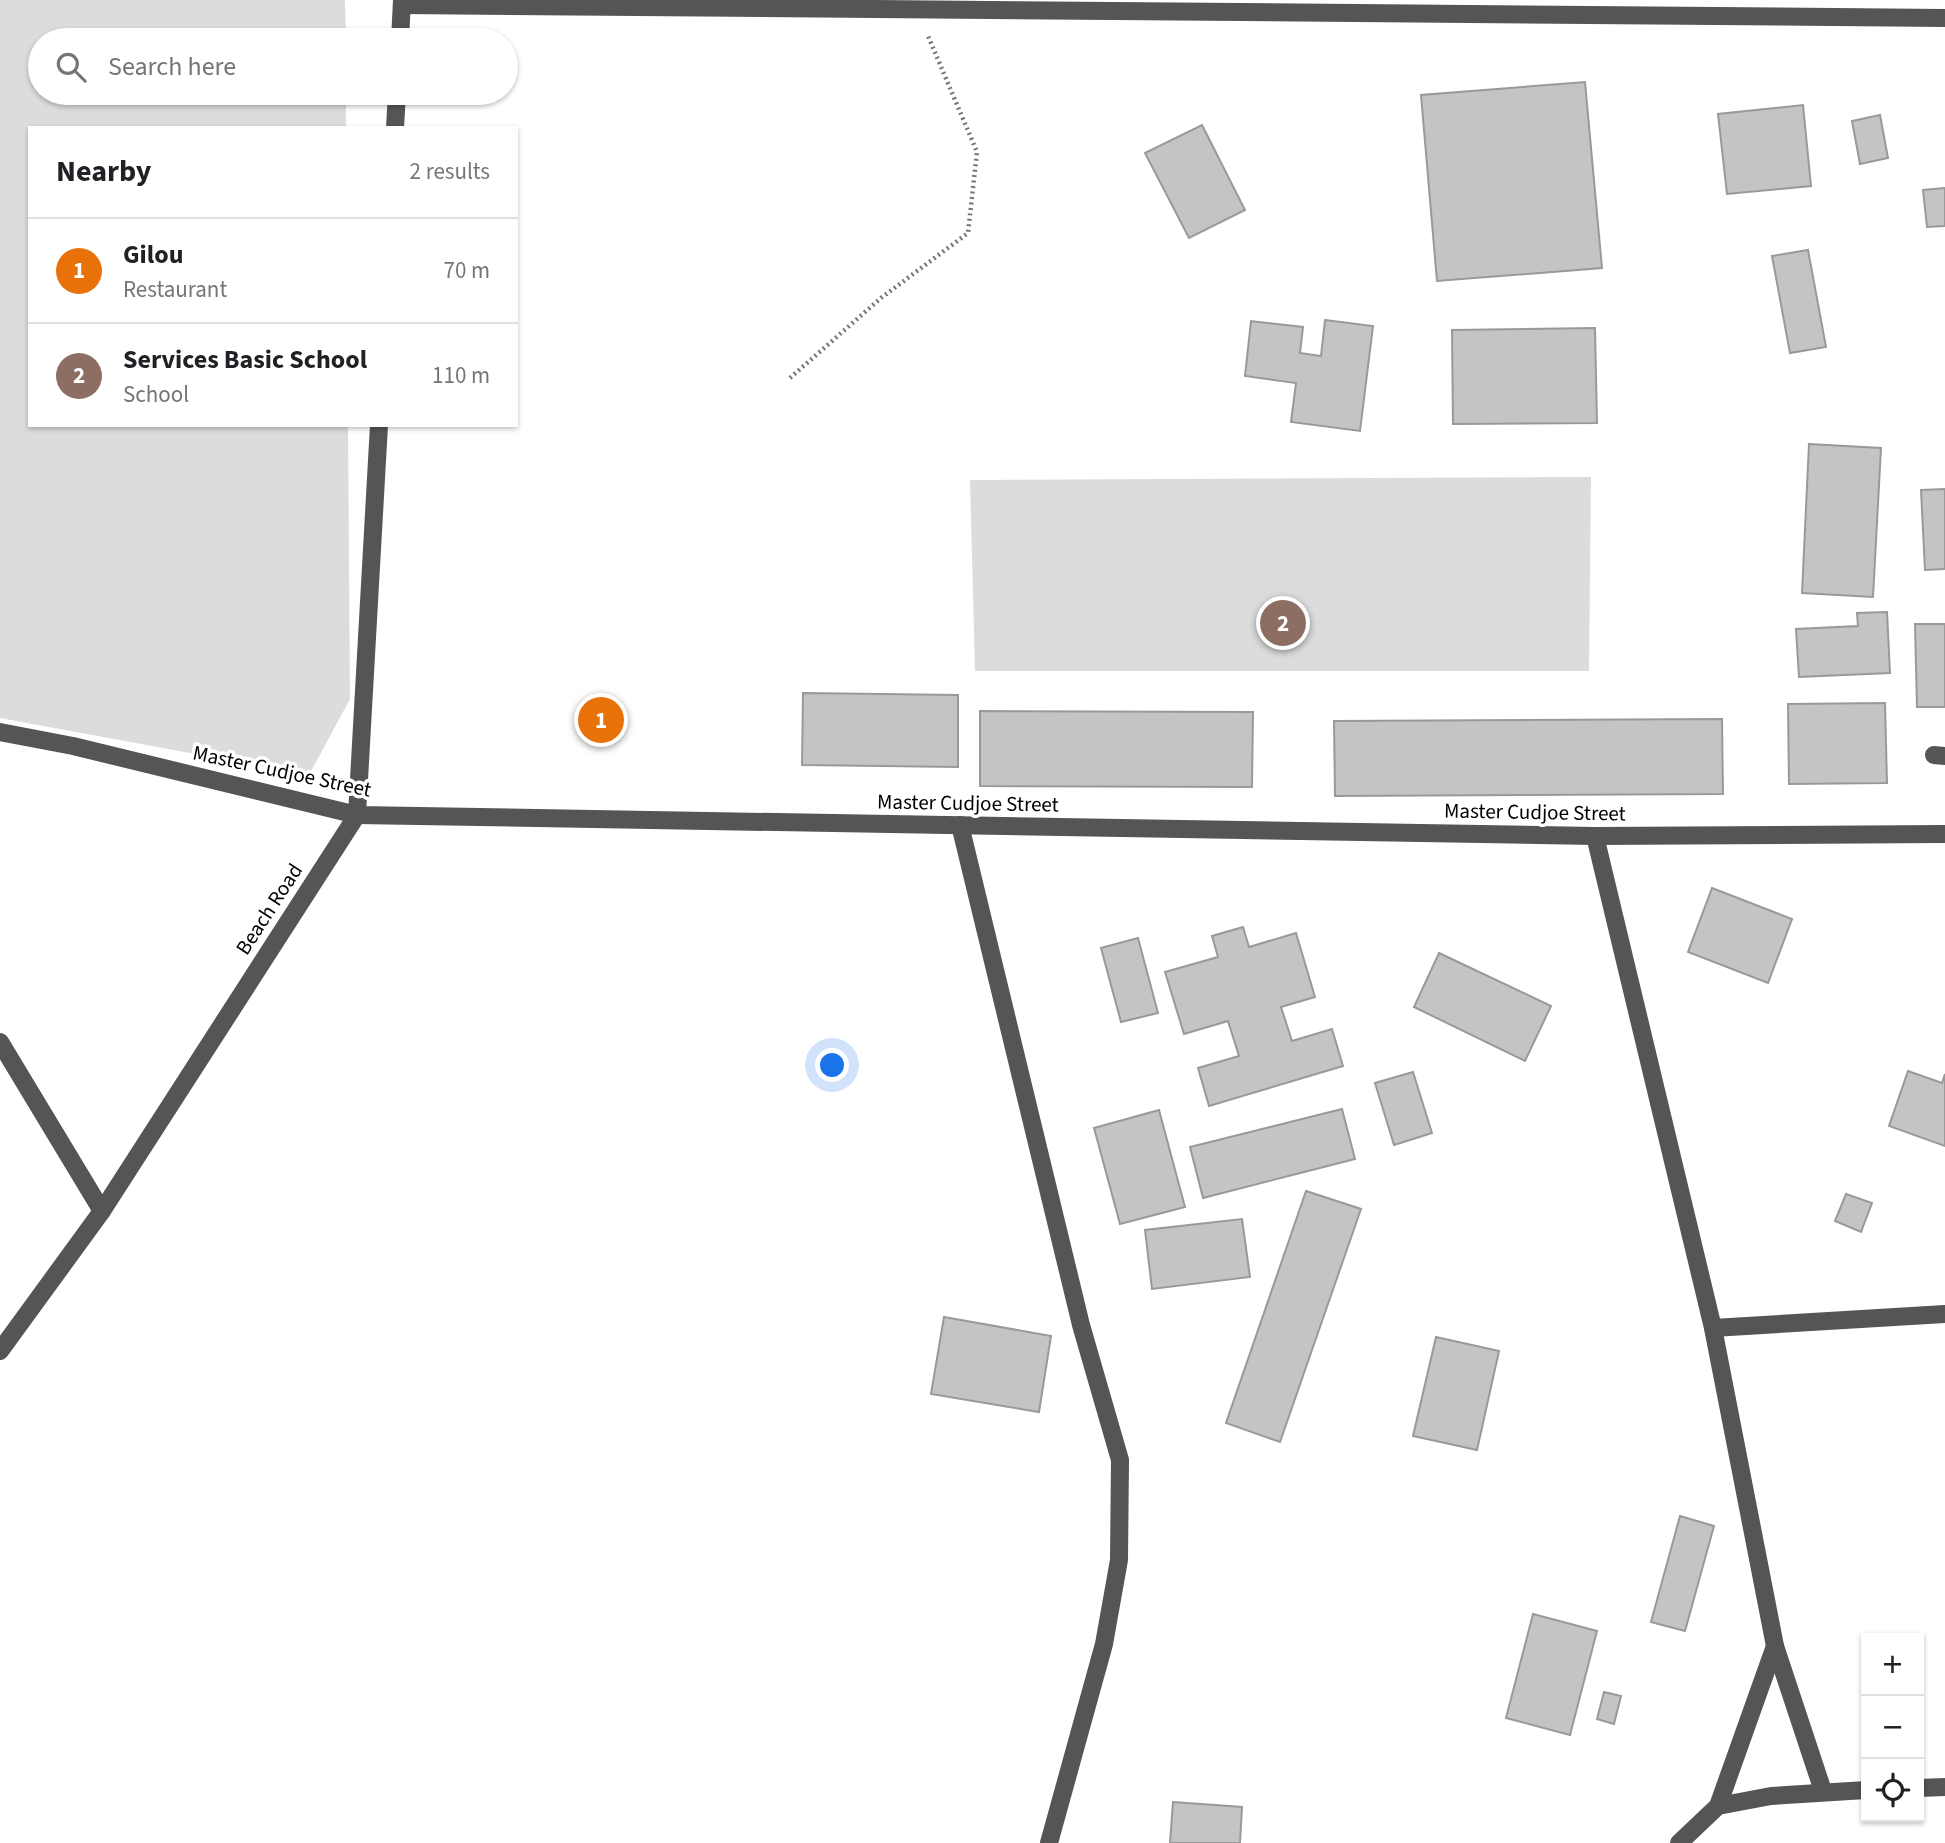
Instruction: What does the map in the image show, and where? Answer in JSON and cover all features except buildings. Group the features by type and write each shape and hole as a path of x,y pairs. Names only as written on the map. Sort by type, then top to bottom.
{"street":[{"path":"401,28 402,3 916,10 1644,8 1945,19"},
{"path":"395,126 396,105"},
{"name":"Beach Road","path":"0,1351 102,1211 357,815 379,427"},
{"name":"Master Cudjoe Street","path":"0,732 73,746 357,815 1595,836 1945,834"},
{"path":"960,825 1081,1325 1120,1460 1119,1560 1106,1632 1049,1843"},
{"path":"1595,836 1713,1328 1775,1646 1823,1791"},
{"path":"0,1042 102,1211"},
{"path":"1713,1328 1945,1314"},
{"path":"1679,1843 1718,1806 1775,1646"},
{"path":"1924,1788 1945,1787"},
{"path":"1718,1806 1770,1796 1861,1790"}],"path":[{"path":"790,378 881,298 968,233 977,152 916,10"}],"shaded area":[{"path":"0,0 345,0 346,28 28,28 28,105 346,105 346,126 28,126 28,427 348,427 350,699 309,775 0,718"},
{"path":"1591,477 1589,671 975,671 970,480"}],"place":[{"name":"Services Basic School","path":"1283,623"},
{"name":"Gilou","path":"601,720"}]}
